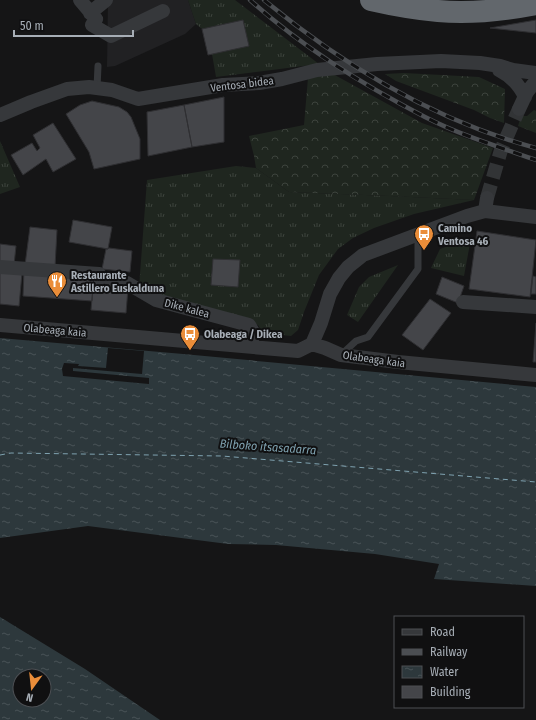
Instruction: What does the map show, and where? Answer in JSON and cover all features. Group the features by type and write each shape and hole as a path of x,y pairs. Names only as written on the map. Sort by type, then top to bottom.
{"highway":[{"path":"370,0 438,11 471,11 536,4"}],"street":[{"path":"80,0 96,19 92,25 111,36 163,11"},
{"path":"90,13 106,0"},
{"name":"Ventosa bidea","path":"0,115 68,89 89,87 112,90 138,99 282,79 317,70 377,64 441,61 490,65 536,73"},
{"name":"Ventosa bidea","path":"490,65 507,74 519,85 522,103 536,81"},
{"path":"312,344 321,323 330,294 339,278 348,266 363,255 467,216 486,205 536,216"},
{"name":"Dike kalea","path":"0,267 99,274 103,281 127,283 156,300 250,325 253,332 253,337"},
{"path":"464,302 536,307"},
{"name":"Olabeaga kaia","path":"0,325 298,351 312,344 341,355 536,375"}],"lane":[{"path":"97,88 98,66"},
{"path":"341,355 356,340 368,337 418,269 418,234"}],"shaded area":[{"path":"108,0 188,0 196,24 185,34 115,66 107,67"}],"green space":[{"path":"188,0 235,0 319,64 216,77 212,54 249,46 243,20 202,29 196,24"},
{"path":"404,73 479,77 505,89 504,123 474,110 396,81 385,74"},
{"path":"333,74 422,123 493,148 474,200 289,192 256,168 249,136 304,125 308,78"},
{"path":"534,110 536,111 536,133 518,126 521,116 527,116"},
{"path":"0,141 20,187 0,194"},
{"path":"236,166 256,168 289,192 474,200 414,214 374,228 353,238 338,249 319,275 298,330 291,336 263,333 258,325 164,298 139,288 147,180"},
{"path":"471,238 464,276 431,268 440,249"},
{"path":"398,265 358,322 347,315 359,287 369,277"}],"water":[{"name":"Bilboko itsasadarra","path":"0,338 536,387 536,586 434,579 439,564 375,554 276,545 228,544 88,526 0,538"},
{"path":"0,617 85,669 160,720 0,720"}],"pier":[{"path":"108,348 144,351 142,374 73,368 73,371 149,378 149,384 63,376 62,369 64,363 79,364 78,366 106,368"}],"building":[{"path":"243,20 249,46 208,55 202,29"},
{"path":"536,20 536,33 490,28"},
{"path":"224,97 224,142 192,147 184,105"},
{"path":"92,101 119,107 127,112 131,117 140,139 140,159 94,169 89,152 66,114 80,105"},
{"path":"184,105 192,147 148,156 147,112"},
{"path":"53,123 76,159 53,172 46,159 23,175 11,155 32,143 37,151 40,148 33,135"},
{"path":"73,220 112,227 108,249 69,242"},
{"path":"30,227 57,230 55,267 25,265"},
{"path":"477,231 536,240 530,297 469,289"},
{"path":"0,244 16,246 14,265 0,264"},
{"path":"109,248 132,251 130,272 102,269 106,249"},
{"path":"213,259 240,260 238,287 211,285"},
{"path":"24,270 94,275 92,301 23,296"},
{"path":"0,271 22,273 19,306 0,304"},
{"path":"94,275 128,288 126,313 91,310"},
{"path":"533,276 536,277 536,294 531,294"},
{"path":"442,277 464,286 458,303 436,294"},
{"path":"430,299 451,313 423,350 402,335"},
{"path":"536,323 536,362 533,362"}],"ferry route":[{"path":"0,455 11,453 222,456 536,482"}],"tunnel":[{"path":"487,198 501,150 519,109"}],"railway":[{"path":"250,0 291,34 312,49 356,78 402,105 452,129 536,160"},
{"path":"264,0 326,47 392,89 463,123 499,137 536,148"}],"place":[{"name":"Camino Ventosa 46","path":"424,251"},
{"name":"Restaurante Astillero Euskalduna","path":"57,298"},
{"name":"Olabeaga / Dikea","path":"190,351"}]}
